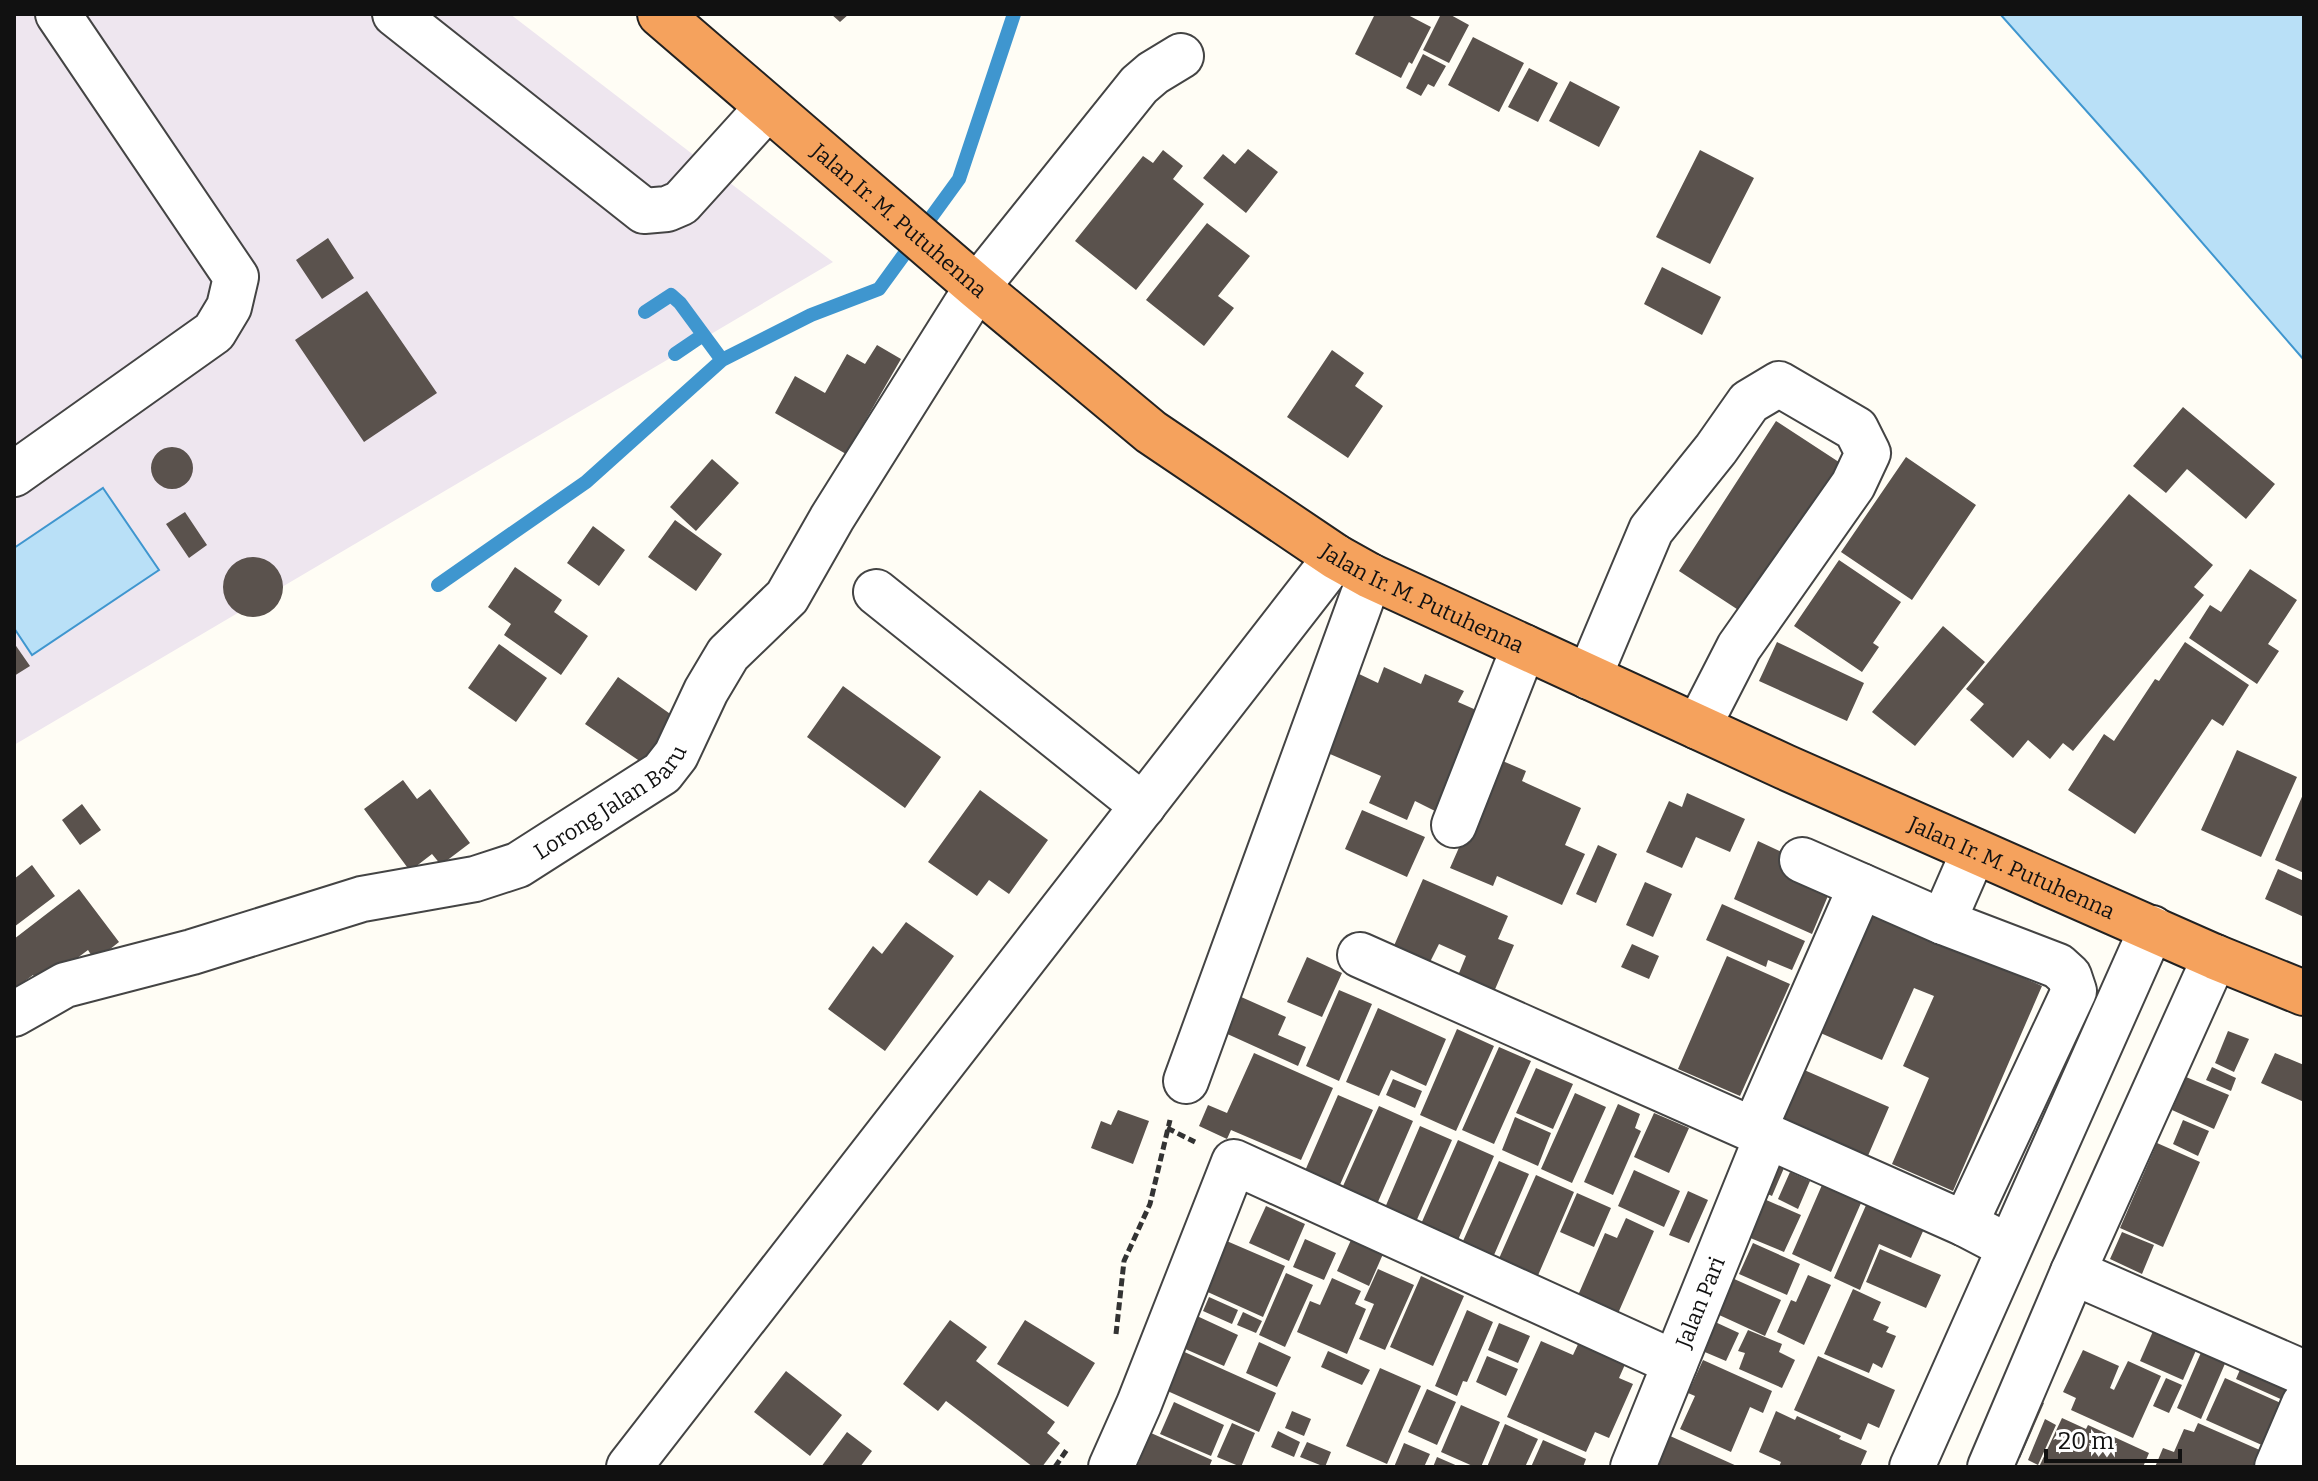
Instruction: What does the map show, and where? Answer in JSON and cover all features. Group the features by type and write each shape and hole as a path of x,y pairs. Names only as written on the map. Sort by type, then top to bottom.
{"highway":[{"name":"Jalan Ir. M. Putuhenna","path":"660,14 970,282 1151,432 1353,567 1974,851 2304,993"}],"street":[{"path":"14,474 214,332 229,307 236,277 58,14"},
{"path":"395,14 644,211 667,209 681,203 767,108"},
{"name":"Lorong Jalan Baru","path":"14,1014 65,985 192,952 362,899 475,879 518,865 662,773 676,755 706,691 728,654 787,597 970,282 1139,85 1181,56"},
{"path":"1589,677 1651,530 1749,402 1779,384 1856,429 1868,453 1853,485 1739,647 1698,727"},
{"path":"629,1467 1143,806 1353,567"},
{"path":"1186,1081 1353,567"},
{"path":"876,592 1143,806"},
{"path":"1454,825 1524,647"},
{"path":"1943,922 1974,851"},
{"path":"1802,860 1943,922 2058,966 2069,976 2074,991 1965,1224"},
{"name":"Jalan Pari","path":"1633,1467 1760,1133 1861,886"},
{"path":"1913,1467 2152,928"},
{"path":"1360,955 1965,1224 2009,1247"},
{"path":"1990,1467 2073,1272 2215,957"},
{"path":"1111,1467 1139,1404 1234,1162 1675,1363"},
{"path":"2073,1272 2304,1373"},
{"path":"2277,1467 2304,1404"}],"path":[{"path":"1115,1344 1124,1261 1150,1204 1167,1128"},
{"path":"1055,1467 1075,1438"}],"shaded area":[{"path":"14,14 510,14 833,262 14,745"}],"water":[{"path":"2000,14 2304,14 2304,360 2140,171"},
{"path":"103,488 159,570 32,655 14,628 14,548"}],"building":[{"path":"831,14 849,14 840,22"},
{"path":"1375,14 1406,14 1431,27 1401,78 1355,54"},
{"path":"1441,14 1449,14 1469,25 1449,63 1423,50"},
{"path":"1473,37 1524,63 1499,112 1448,85"},
{"path":"1423,54 1446,66 1434,87 1428,84 1421,96 1406,88"},
{"path":"1529,68 1558,83 1538,122 1508,107"},
{"path":"1570,81 1620,107 1599,147 1549,121"},
{"path":"1248,149 1278,172 1246,213 1203,178 1223,154 1235,164"},
{"path":"1163,150 1183,166 1173,179 1204,204 1136,290 1075,241 1143,156 1153,163"},
{"path":"1700,150 1754,178 1710,264 1656,237"},
{"path":"1207,223 1250,256 1218,296 1234,308 1204,346 1146,300"},
{"path":"328,238 354,278 322,299 296,260"},
{"path":"1662,267 1721,297 1702,335 1644,304"},
{"path":"367,291 437,393 364,442 295,340"},
{"path":"877,345 901,359 846,454 775,413 795,376 825,393 847,354 865,364"},
{"path":"1332,350 1364,373 1355,386 1383,406 1348,458 1287,417"},
{"path":"2183,407 2275,484 2246,519 2187,469 2166,493 2133,466"},
{"path":"1776,421 1848,468 1749,617 1679,571"},
{"path":"172,447 187,453 193,468 187,483 172,489 157,483 151,468 157,453"},
{"path":"1906,457 1976,505 1912,600 1841,552"},
{"path":"712,459 739,483 696,531 670,507"},
{"path":"2129,494 2213,565 2194,587 2204,595 2073,751 2063,743 2050,759 2028,740 2013,758 1970,720 1984,704 1966,689"},
{"path":"185,512 207,545 189,558 166,524"},
{"path":"675,520 722,554 696,591 648,557"},
{"path":"593,526 625,550 599,586 567,563"},
{"path":"253,557 274,566 283,587 274,608 253,617 232,608 223,587 232,566"},
{"path":"1839,560 1901,602 1873,643 1879,647 1862,672 1794,626"},
{"path":"515,567 562,600 554,612 588,636 561,675 504,635 511,624 488,607"},
{"path":"2250,569 2297,600 2268,644 2279,651 2257,684 2189,638 2210,605 2221,612"},
{"path":"1943,626 1985,662 1915,746 1872,712"},
{"path":"1777,642 1864,683 1847,721 1759,681"},
{"path":"2185,642 2249,685 2223,726 2212,719 2135,834 2068,790 2104,734 2114,741 2155,679 2159,681"},
{"path":"14,643 30,666 14,676"},
{"path":"499,644 547,678 516,722 468,688"},
{"path":"1384,667 1421,684 1425,674 1464,691 1458,702 1483,713 1439,813 1415,801 1407,820 1369,803 1381,776 1323,751 1357,673 1378,683"},
{"path":"618,677 676,718 644,764 585,724"},
{"path":"843,686 941,757 905,808 807,737"},
{"path":"2237,750 2297,777 2261,857 2201,830"},
{"path":"1498,759 1526,771 1522,781 1581,808 1565,845 1585,854 1562,905 1497,876 1493,886 1450,868"},
{"path":"403,780 417,799 430,789 470,843 441,865 432,854 410,871 364,809"},
{"path":"980,790 1048,840 1009,894 989,880 977,896 928,862"},
{"path":"2304,792 2304,873 2275,860"},
{"path":"1687,793 1745,819 1730,852 1696,837 1682,868 1646,852 1669,801 1682,807"},
{"path":"82,804 101,830 80,845 62,820"},
{"path":"1362,810 1425,837 1407,877 1345,849"},
{"path":"1758,841 1786,854 1780,868 1830,891 1812,934 1734,899"},
{"path":"1598,845 1617,854 1596,903 1576,894"},
{"path":"32,865 55,896 14,927 14,879"},
{"path":"2278,869 2304,881 2304,917 2265,899"},
{"path":"1423,879 1508,916 1498,939 1514,945 1493,994 1457,978 1466,956 1439,944 1429,964 1393,948"},
{"path":"1645,882 1672,894 1653,937 1626,925"},
{"path":"79,889 119,942 95,961 88,950 41,985 33,975 14,989 14,939"},
{"path":"1722,904 1805,941 1792,970 1768,960 1766,967 1706,940"},
{"path":"1870,909 2042,986 1953,1191 1892,1164 1929,1078 1903,1066 1934,996 1914,988 1882,1060 1816,1031"},
{"path":"906,922 954,956 885,1051 828,1009 873,946 882,954"},
{"path":"1632,944 1659,956 1649,979 1621,967"},
{"path":"1727,956 1790,984 1740,1096 1678,1069"},
{"path":"1307,957 1342,973 1322,1017 1287,1002"},
{"path":"1339,990 1372,1004 1339,1081 1306,1066"},
{"path":"1239,996 1286,1017 1278,1035 1306,1047 1298,1066 1223,1032"},
{"path":"1378,1008 1446,1039 1426,1086 1391,1070 1379,1096 1346,1082"},
{"path":"1457,1029 1494,1046 1456,1131 1420,1115"},
{"path":"2228,1031 2249,1039 2234,1072 2215,1063"},
{"path":"1499,1047 1531,1061 1494,1144 1462,1130"},
{"path":"1254,1053 1333,1088 1301,1160 1231,1130 1227,1139 1199,1126 1208,1105 1227,1113"},
{"path":"2275,1053 2304,1065 2304,1102 2261,1083"},
{"path":"2212,1067 2236,1078 2231,1091 2206,1080"},
{"path":"1536,1068 1573,1084 1553,1129 1516,1113"},
{"path":"1802,1069 1889,1107 1864,1165 1777,1125"},
{"path":"2186,1077 2229,1095 2214,1129 2172,1110"},
{"path":"1393,1079 1422,1091 1415,1108 1386,1095"},
{"path":"1575,1093 1606,1107 1572,1183 1541,1169"},
{"path":"1338,1095 1373,1110 1335,1196 1301,1180"},
{"path":"1618,1104 1640,1114 1635,1128 1641,1131 1613,1195 1584,1182"},
{"path":"1379,1106 1413,1121 1374,1211 1339,1195"},
{"path":"1118,1110 1149,1121 1133,1164 1091,1148 1101,1121 1111,1125"},
{"path":"1654,1113 1689,1128 1669,1173 1634,1157"},
{"path":"1515,1117 1551,1133 1538,1166 1502,1150"},
{"path":"2183,1120 2209,1131 2198,1156 2173,1144"},
{"path":"1420,1126 1452,1140 1415,1224 1384,1210"},
{"path":"1458,1140 1494,1156 1458,1240 1421,1224"},
{"path":"2157,1143 2200,1162 2163,1247 2120,1228"},
{"path":"1499,1161 1529,1174 1494,1255 1463,1241"},
{"path":"1770,1162 1784,1168 1772,1196 1757,1189"},
{"path":"1634,1170 1680,1191 1664,1227 1618,1206"},
{"path":"1790,1172 1810,1181 1798,1209 1778,1199"},
{"path":"1536,1175 1574,1192 1536,1280 1497,1263"},
{"path":"1822,1185 1861,1203 1831,1272 1792,1254"},
{"path":"1688,1191 1708,1200 1689,1243 1669,1235"},
{"path":"1577,1193 1611,1208 1594,1247 1560,1232"},
{"path":"1764,1199 1801,1215 1784,1252 1748,1237"},
{"path":"1867,1203 1924,1229 1911,1258 1879,1244 1860,1290 1834,1278"},
{"path":"1266,1206 1305,1224 1289,1261 1249,1243"},
{"path":"1626,1218 1654,1231 1616,1318 1576,1300 1605,1233 1617,1238"},
{"path":"2122,1232 2154,1245 2142,1274 2110,1259"},
{"path":"1222,1239 1285,1266 1263,1317 1201,1289"},
{"path":"1305,1239 1336,1253 1324,1280 1293,1267"},
{"path":"1351,1240 1383,1254 1369,1286 1337,1271"},
{"path":"1753,1243 1800,1264 1787,1295 1739,1274"},
{"path":"1880,1249 1941,1275 1926,1308 1866,1282"},
{"path":"1378,1269 1414,1285 1385,1350 1359,1339 1374,1304 1364,1300"},
{"path":"1286,1273 1313,1285 1285,1347 1259,1335"},
{"path":"1808,1275 1831,1285 1804,1345 1777,1332 1791,1300 1796,1302"},
{"path":"1421,1276 1464,1296 1433,1366 1390,1347"},
{"path":"1332,1278 1361,1291 1355,1304 1366,1309 1347,1354 1297,1332 1310,1301 1320,1305"},
{"path":"1732,1278 1781,1300 1765,1336 1717,1314"},
{"path":"1853,1289 1881,1302 1873,1320 1889,1327 1886,1332 1896,1336 1882,1368 1873,1363 1869,1373 1824,1354"},
{"path":"1209,1297 1238,1310 1232,1324 1203,1311"},
{"path":"1467,1310 1493,1322 1467,1382 1463,1381 1457,1396 1435,1386"},
{"path":"1243,1312 1262,1321 1256,1333 1237,1325"},
{"path":"1197,1316 1238,1335 1224,1366 1183,1348"},
{"path":"950,1320 987,1347 976,1361 1055,1422 1047,1433 1060,1443 1042,1467 1033,1467 946,1401 938,1411 903,1384"},
{"path":"1025,1320 1095,1363 1068,1407 997,1364"},
{"path":"1713,1321 1739,1333 1726,1361 1700,1350"},
{"path":"1499,1323 1530,1336 1518,1363 1488,1350"},
{"path":"2154,1329 2197,1348 2183,1380 2140,1361"},
{"path":"1748,1330 1782,1344 1779,1352 1795,1360 1782,1388 1739,1369 1745,1353 1738,1351"},
{"path":"1580,1340 1627,1360 1619,1378 1633,1384 1609,1438 1595,1432 1586,1452 1507,1417 1541,1341 1573,1355"},
{"path":"1259,1342 1291,1357 1277,1387 1246,1373"},
{"path":"2203,1348 2227,1359 2201,1419 2177,1408"},
{"path":"1180,1350 1276,1393 1259,1432 1163,1389"},
{"path":"2083,1350 2119,1366 2110,1388 2114,1390 2128,1361 2161,1376 2133,1438 2071,1410 2076,1398 2063,1392"},
{"path":"1328,1351 1370,1370 1362,1385 1321,1367"},
{"path":"1487,1356 1518,1369 1506,1396 1476,1382"},
{"path":"1818,1356 1895,1390 1879,1428 1868,1423 1861,1440 1794,1410"},
{"path":"1703,1360 1772,1391 1763,1413 1750,1407 1731,1452 1680,1429 1695,1396 1688,1393"},
{"path":"2242,1365 2291,1387 2285,1401 2236,1379"},
{"path":"1380,1368 1421,1386 1387,1464 1346,1446"},
{"path":"786,1371 842,1415 810,1456 754,1412"},
{"path":"2166,1378 2182,1385 2169,1413 2153,1406"},
{"path":"2225,1378 2283,1404 2264,1446 2206,1420"},
{"path":"1427,1389 1456,1402 1437,1445 1408,1432"},
{"path":"2029,1396 2044,1403 2020,1458 2004,1450"},
{"path":"1174,1402 1224,1425 1211,1456 1160,1434"},
{"path":"1461,1405 1500,1422 1481,1467 1441,1452"},
{"path":"1292,1411 1311,1419 1304,1436 1285,1428"},
{"path":"1776,1411 1795,1420 1797,1416 1867,1451 1860,1467 1779,1467 1781,1462 1759,1452"},
{"path":"2062,1418 2086,1429 2088,1425 2149,1453 2143,1467 2039,1467"},
{"path":"2045,1419 2056,1425 2038,1465 2028,1460"},
{"path":"1232,1423 1255,1433 1241,1467 1217,1457"},
{"path":"2198,1423 2262,1451 2255,1467 2155,1467 2163,1448 2174,1452 2184,1429 2194,1432"},
{"path":"1505,1424 1538,1439 1525,1467 1487,1467"},
{"path":"1278,1431 1300,1442 1294,1457 1271,1447"},
{"path":"1659,1431 1739,1467 1643,1467"},
{"path":"847,1432 872,1451 860,1467 821,1467"},
{"path":"1151,1433 1212,1460 1209,1467 1137,1467"},
{"path":"1543,1440 1586,1459 1583,1467 1531,1467"},
{"path":"1307,1442 1331,1452 1325,1467 1300,1457"},
{"path":"1404,1443 1430,1454 1424,1467 1394,1467"},
{"path":"1437,1457 1460,1467 1433,1467"}],"waterway":[{"path":"438,585 586,482 722,360 811,315 879,289 959,179 1014,14"},
{"path":"645,312 671,295 722,360"},
{"path":"675,354 703,335"}]}
